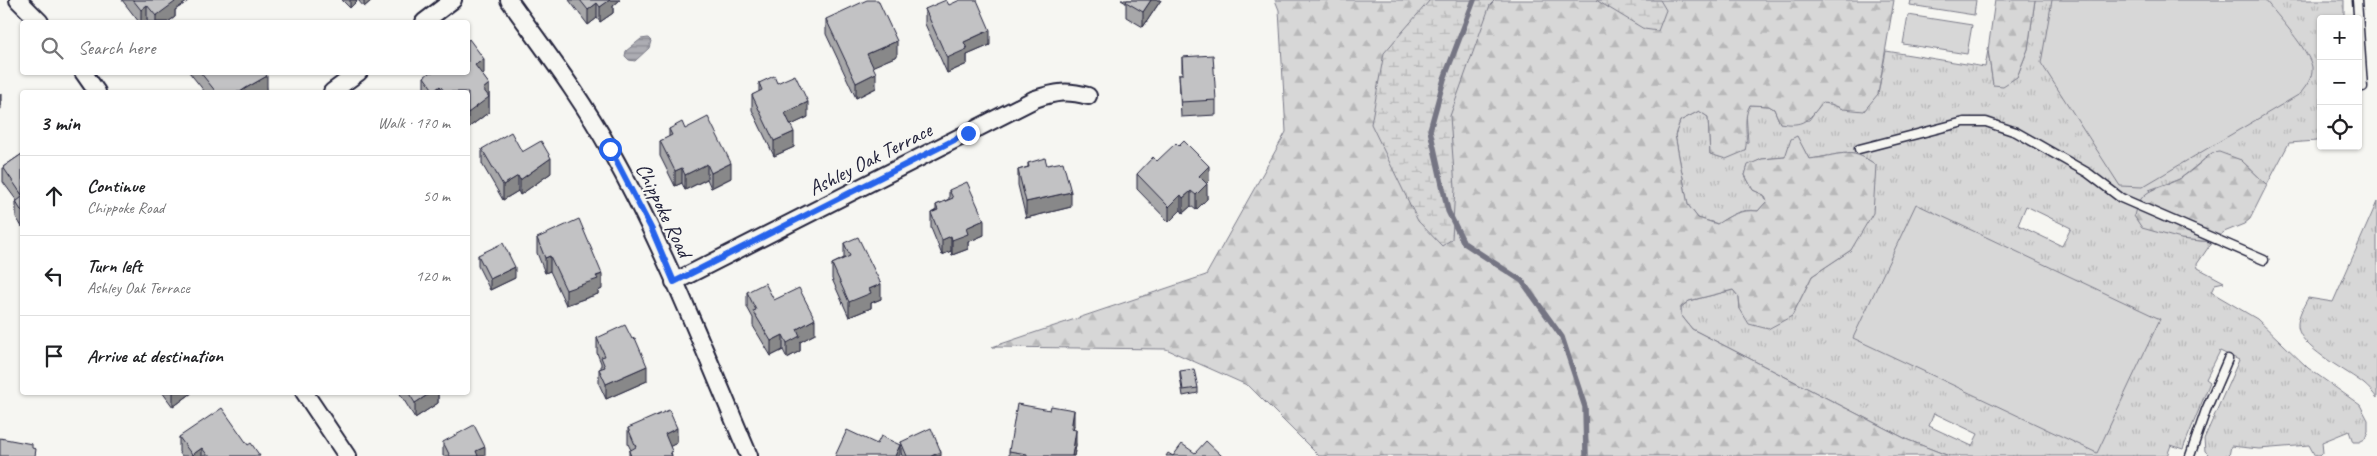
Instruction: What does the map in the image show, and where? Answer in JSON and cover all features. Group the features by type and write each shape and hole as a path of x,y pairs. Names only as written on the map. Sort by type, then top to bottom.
{"street":[{"path":"18,0 38,20"},
{"path":"427,20 453,0"},
{"name":"Chippoke Road","path":"509,0 570,85 610,149 652,230 750,456"},
{"path":"85,75 96,90"},
{"path":"335,90 355,75"},
{"name":"Ashley Oak Terrace","path":"674,282 1035,99 1052,93 1072,91 1088,96"},
{"path":"306,395 347,456"}],"lane":[{"path":"2357,0 2363,88"},
{"path":"1859,149 1964,122 1986,122 2016,132 2088,173 2121,198 2264,260"},
{"path":"2190,456 2206,410 2228,360"}],"green space":[{"path":"1275,0 1894,0 1878,94 1864,111 1843,109 1831,104 1822,103 1809,118 1800,123 1788,124 1780,123 1774,109 1769,106 1750,105 1746,116 1745,151 1726,159 1710,154 1708,117 1699,111 1680,121 1675,135 1688,205 1698,218 1717,224 1736,213 1758,211 1767,201 1764,195 1753,190 1745,175 1748,165 1762,159 1785,157 1791,139 1797,136 1809,159 1844,153 1858,155 1876,165 1873,213 1851,250 1812,276 1792,316 1768,329 1749,324 1740,309 1739,297 1733,290 1689,301 1681,307 1681,315 1692,329 1908,440 1949,456 1319,456 1249,386 1166,349 992,347 1206,275 1286,132 1279,10"},
{"path":"1430,0 1495,0 1490,5 1450,116 1455,188 1452,239 1442,246 1418,221 1371,124 1384,53"},
{"path":"1596,0 1660,0 1666,10 1658,31 1644,29"},
{"path":"1911,0 1976,0 1974,15 1910,5"},
{"path":"1995,0 2035,0 2028,49 2017,77 2003,86 1993,85 1988,50"},
{"path":"2035,0 2344,0 2344,15 2317,15 2316,141 2289,143 2267,185 2241,160 2212,153 2180,179 2149,190 2181,239 2212,242 2197,264 2198,268 2224,282 2215,284 2211,292 2257,319 2308,368 2360,405 2368,420 2368,431 2365,439 2353,442 2349,431 2322,442 2323,453 2320,456 2315,456 2309,445 2259,449 2231,446 2229,456 2210,456 2205,451 2204,439 2239,360 2220,351 2206,379 2210,382 2183,449 2171,445 2167,456 1949,456 1908,440 1692,329 1681,315 1681,307 1689,301 1733,290 1739,297 1740,309 1792,316 1812,276 1851,250 1876,165 1858,155 1844,153 1809,159 1797,137 1785,157 1762,159 1748,166 1745,175 1753,190 1764,195 1767,201 1758,211 1741,211 1718,224 1698,218 1688,205 1675,135 1680,121 1699,111 1708,117 1710,154 1748,142 1746,112 1750,105 1769,106 1774,109 1780,123 1809,120 1821,103 1831,104 1843,109 1878,94 1886,51 1985,67 1988,50 1993,85 2017,77 2028,49","holes":["2026,206 2071,228 2062,246 2018,225","1934,413 1978,434 1972,446 1929,426"]},
{"path":"2052,0 2265,0 2292,33 2310,60 2312,67 2309,82 2300,94 2142,187 2120,186 2041,63"},
{"path":"1908,15 1972,25 1967,54 1903,44"},
{"path":"2219,152 2241,160 2267,185 2250,219 2244,224 2224,232 2212,242 2181,239 2142,228 2134,216 2137,206 2146,194 2181,178 2212,153"},
{"path":"2377,202 2377,398 2364,384 2310,346 2299,331 2298,323 2308,298 2333,302"},
{"path":"1916,204 2160,319 2097,453 1853,338"}],"shaded area":[{"path":"648,38 651,41 649,48 635,61 629,60 625,56 626,51 641,39"}],"building":[{"path":"133,0 174,0 175,2 156,16 147,5 141,10"},
{"path":"580,0 610,0 600,7 597,3 588,10"},
{"path":"867,0 878,0 897,41 867,54 876,73 856,83 826,19"},
{"path":"946,0 949,5 960,0 977,0 990,30 964,42 967,49 947,58 925,9"},
{"path":"1127,0 1151,0 1143,12 1126,2"},
{"path":"470,40 484,59 475,65 489,84 483,89 489,97 470,111 470,90 443,90 440,86 433,90 424,77 426,75 470,75"},
{"path":"1213,55 1216,100 1181,102 1179,74 1183,74 1182,57"},
{"path":"202,75 267,76 243,90 214,90"},
{"path":"795,75 808,102 785,113 794,132 774,141 752,95 762,90 759,83 774,76 777,83"},
{"path":"708,117 731,163 711,173 707,164 685,175 682,168 675,171 660,141 672,135 669,129 682,122 685,129"},
{"path":"511,132 522,152 541,141 551,158 520,180 518,176 503,185 482,149"},
{"path":"1184,141 1209,166 1199,176 1207,184 1196,195 1191,191 1183,198 1181,195 1169,207 1137,174 1153,157 1157,161 1176,143 1179,146"},
{"path":"20,155 20,192 3,167"},
{"path":"1045,158 1047,165 1063,162 1071,192 1026,202 1018,170 1029,167 1028,163"},
{"path":"967,182 984,220 966,228 968,234 952,240 951,236 942,240 931,213 938,210 936,205 953,198 949,190"},
{"path":"20,199 20,209 16,202"},
{"path":"579,219 602,274 596,276 598,279 566,290 550,256 545,258 537,238"},
{"path":"858,237 881,284 869,289 871,293 849,302 832,264 850,256 844,243"},
{"path":"503,243 515,267 490,279 478,255"},
{"path":"765,283 774,300 799,288 815,319 797,329 800,336 787,343 783,335 771,341 753,311 756,310 747,292"},
{"path":"625,325 632,339 635,338 647,366 606,384 599,369 605,367 601,357 605,356 597,338"},
{"path":"1194,369 1198,388 1183,390 1180,371"},
{"path":"410,395 427,395 415,403"},
{"path":"1017,404 1050,410 1051,406 1074,410 1071,429 1076,430 1072,456 1027,456 1027,454 1009,451"},
{"path":"222,408 248,445 251,443 260,456 208,456 202,448 192,455 179,437"},
{"path":"669,410 677,428 665,434 672,451 670,452 672,456 631,456 629,451 636,447 628,428"},
{"path":"474,425 485,447 476,451 478,456 450,456 443,442"},
{"path":"931,428 941,452 931,456 907,456 901,442"},
{"path":"847,430 877,444 881,436 900,445 895,456 835,456"},
{"path":"0,438 32,444 32,448 36,449 35,456 0,456"},
{"path":"1206,441 1222,456 1173,456 1182,444 1195,453"}],"waterway":[{"path":"1474,0 1444,79 1430,130 1448,211 1464,243 1522,281 1562,337 1585,407 1586,456"}],"route":[{"path":"610,149 652,230 674,282 968,133"}]}
